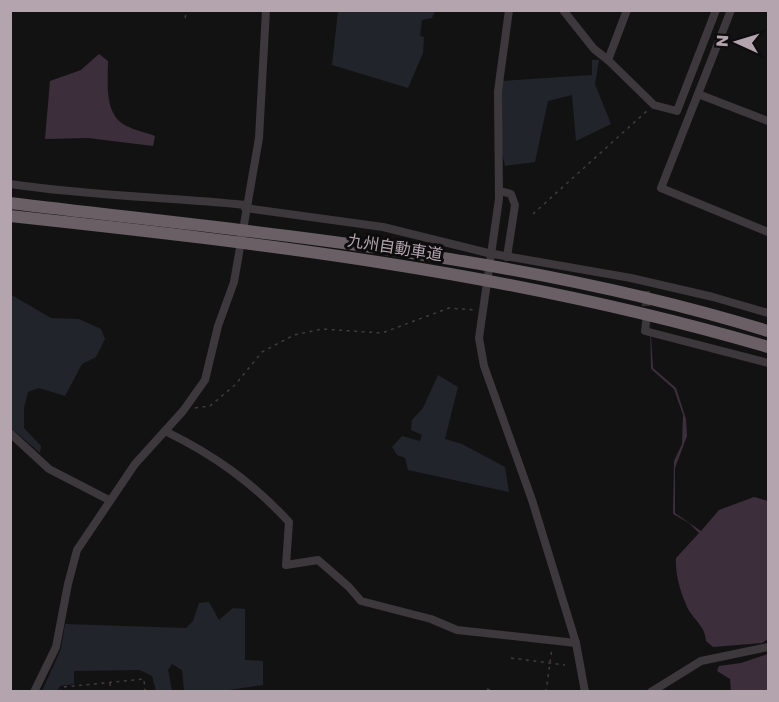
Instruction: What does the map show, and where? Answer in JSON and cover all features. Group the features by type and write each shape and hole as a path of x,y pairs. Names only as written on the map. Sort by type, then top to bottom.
{"highway":[{"name":"九州自動車道","path":"10,203 234,227 474,263 649,300 768,331"},
{"name":"九州自動車道","path":"10,216 241,241 487,279 675,320 768,347"}],"street":[{"path":"34,692 56,647 77,550 135,464 183,411 205,380 238,260 260,138 266,10"},
{"path":"509,10 498,91 500,191 479,338 484,366 532,500 576,643 585,692"},
{"path":"563,10 586,41 654,105 677,111 716,10"},
{"path":"608,60 627,10"},
{"path":"731,10 661,188 768,232"},
{"path":"698,94 768,121"},
{"path":"10,184 63,192 143,195 246,206 383,227 507,257 646,286 713,297 768,313"},
{"path":"500,191 511,194 515,205 507,257"},
{"path":"646,322 645,331 768,363"},
{"path":"165,431 221,462 260,491 289,522 286,565 318,560 350,586 361,601 431,619 457,630 576,643"},
{"path":"10,433 49,469 109,500"},
{"path":"651,692 701,661 768,647"}],"path":[{"path":"185,18 187,10"},
{"path":"533,214 654,105"},
{"path":"183,411 210,406 235,385 262,352 294,335 322,329 382,333 449,308 482,311"},
{"path":"546,692 553,640"},
{"path":"511,658 565,665"},
{"path":"59,692 63,687 144,679 145,692"},
{"path":"110,682 111,692"},
{"path":"487,689 495,692"}],"shaded area":[{"path":"338,11 435,11 432,18 422,20 420,36 424,37 423,53 408,88 332,65"},
{"path":"99,54 108,61 108,95 117,119 127,126 155,136 153,146 88,138 45,139 50,81 81,70"},
{"path":"592,60 599,60 595,84 611,124 576,141 572,95 548,101 535,162 505,166 501,148 502,81 592,75"},
{"path":"10,294 51,318 79,319 101,329 105,339 96,357 82,364 65,396 39,388 28,392 24,408 24,428 41,446 40,453 11,428"},
{"path":"650,321 653,368 676,388 686,419 687,436 675,468 675,513 701,531 719,510 754,497 768,501 768,639 762,643 713,647 706,641 702,627 688,609 683,597 676,558 699,533 689,523 673,514 674,461 682,444 683,415 674,389 651,369"},
{"path":"438,375 458,387 445,439 462,444 505,467 509,492 408,470 405,458 397,455 392,447 402,436 420,441 422,435 411,430 412,420 423,408"},
{"path":"209,602 219,620 233,608 245,609 245,660 263,661 263,685 222,691 184,691 182,670 172,664 168,670 172,691 156,691 152,676 140,670 74,671 74,684 60,686 57,691 42,691 61,649 65,624 186,628 193,621 199,603"},
{"path":"768,654 768,691 731,691 730,679 717,671 719,666 741,663"}],"tunnel":[{"path":"646,291 646,318"}]}
